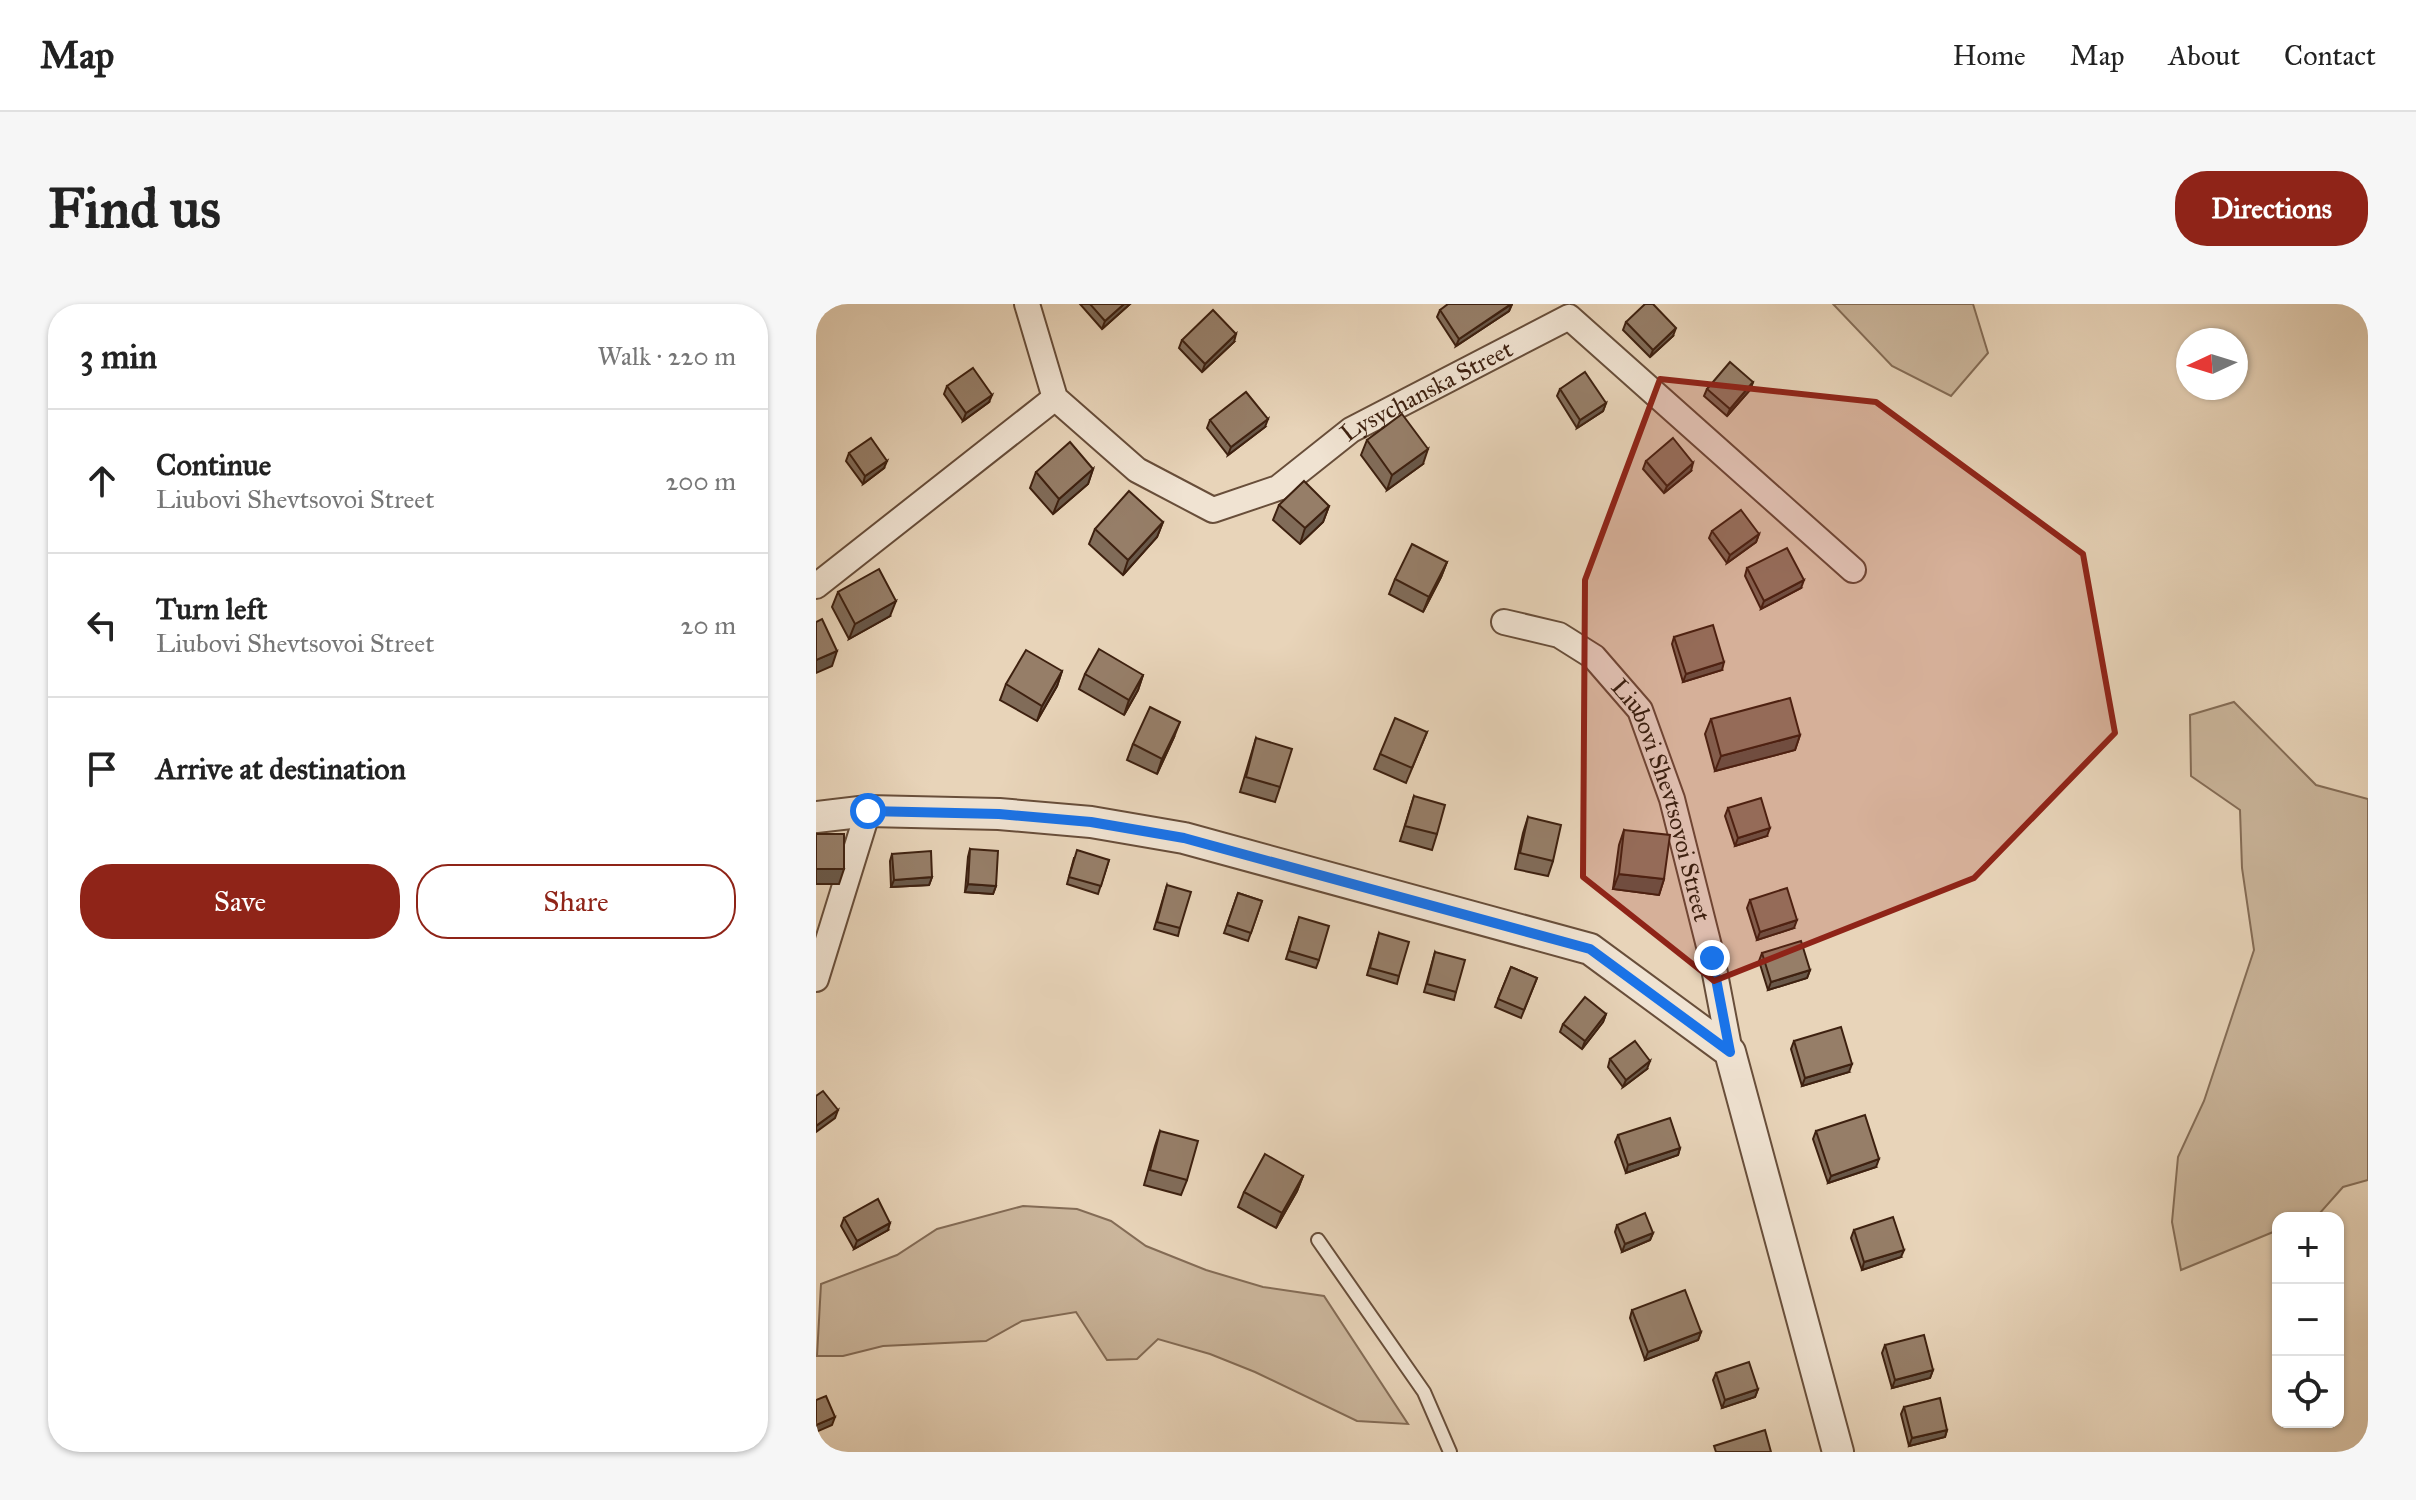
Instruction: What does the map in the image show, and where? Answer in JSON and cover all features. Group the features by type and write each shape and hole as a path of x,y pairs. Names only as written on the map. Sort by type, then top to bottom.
{"street":[{"path":"816,586 1055,398 1027,304"},
{"name":"Lysychanska Street","path":"1055,398 1137,470 1213,510 1278,488 1351,430 1569,317 1853,570"},
{"name":"Liubovi Shevtsovoi Street","path":"1504,622 1559,635 1594,657 1640,710 1672,799 1712,958 1730,1052 1838,1452"},
{"path":"816,817 868,811 999,814 1076,821 1184,838 1590,949 1730,1052"},
{"path":"816,979 868,811"}],"lane":[{"path":"1318,1240 1424,1392 1450,1452"}],"highlighted area":[{"path":"1660,379 1876,402 2083,554 2115,733 1974,878 1714,981 1583,877 1585,580"}],"shaded area":[{"path":"1833,304 1973,304 1988,353 1951,396 1892,366"},
{"path":"2234,702 2316,785 2368,799 2368,1180 2343,1187 2321,1212 2272,1212 2272,1232 2181,1270 2172,1222 2178,1157 2204,1101 2254,950 2242,868 2240,810 2191,776 2190,715"},
{"path":"1023,1206 1077,1209 1111,1221 1146,1246 1206,1270 1263,1287 1324,1296 1408,1424 1357,1421 1255,1372 1210,1354 1158,1339 1137,1359 1107,1360 1076,1312 1022,1321 986,1341 883,1346 843,1356 817,1356 821,1284 897,1255 937,1229"}],"building":[{"path":"1090,304 1124,304 1105,321"},
{"path":"1448,304 1511,304 1459,339 1440,310"},
{"path":"1645,304 1653,304 1676,328 1653,350 1626,322"},
{"path":"1213,310 1236,334 1205,364 1182,340"},
{"path":"1730,362 1753,382 1730,409 1707,389"},
{"path":"973,368 992,395 966,413 947,386"},
{"path":"1585,372 1606,403 1580,420 1560,389"},
{"path":"1246,392 1268,419 1231,447 1210,420"},
{"path":"1402,414 1428,449 1392,475 1367,440"},
{"path":"871,438 887,461 865,476 849,453"},
{"path":"1673,438 1693,463 1667,486 1646,461"},
{"path":"1070,442 1093,469 1059,499 1036,472"},
{"path":"1304,481 1329,506 1305,528 1279,505"},
{"path":"1129,491 1163,522 1128,560 1095,529"},
{"path":"1741,510 1759,534 1730,555 1712,531"},
{"path":"1412,544 1447,562 1429,597 1395,579"},
{"path":"1787,548 1804,580 1764,601 1747,568"},
{"path":"879,569 896,601 855,624 838,592"},
{"path":"822,619 837,651 816,660 816,622"},
{"path":"1713,625 1724,662 1686,674 1674,637"},
{"path":"1099,649 1143,675 1129,700 1085,674"},
{"path":"1026,650 1062,671 1042,706 1006,684"},
{"path":"1790,698 1800,735 1721,756 1711,719"},
{"path":"1150,707 1180,722 1162,759 1133,744"},
{"path":"1395,718 1427,732 1412,768 1380,754"},
{"path":"1256,738 1292,749 1280,787 1246,777"},
{"path":"1414,796 1445,805 1437,834 1405,826"},
{"path":"1761,798 1770,828 1738,838 1728,808"},
{"path":"1528,817 1561,825 1553,861 1520,853"},
{"path":"1624,830 1670,835 1664,879 1619,874"},
{"path":"816,834 844,834 844,869 816,869"},
{"path":"970,849 998,851 996,886 968,884"},
{"path":"1077,850 1109,860 1101,886 1069,877"},
{"path":"931,851 932,877 894,880 892,854"},
{"path":"1167,885 1191,892 1180,928 1157,922"},
{"path":"1787,888 1797,920 1760,932 1750,900"},
{"path":"1238,893 1262,901 1251,933 1227,925"},
{"path":"1299,917 1329,926 1319,960 1289,951"},
{"path":"1379,933 1409,942 1399,976 1370,968"},
{"path":"1801,941 1810,970 1771,982 1762,953"},
{"path":"1435,952 1465,960 1456,992 1427,984"},
{"path":"1511,967 1537,978 1524,1010 1498,999"},
{"path":"1585,997 1606,1014 1585,1041 1563,1024"},
{"path":"1841,1027 1852,1064 1805,1078 1794,1041"},
{"path":"1635,1041 1650,1061 1626,1080 1610,1059"},
{"path":"823,1091 838,1110 816,1126 816,1096"},
{"path":"1865,1115 1879,1159 1831,1176 1816,1131"},
{"path":"1670,1118 1680,1148 1628,1165 1618,1135"},
{"path":"1160,1131 1198,1141 1187,1180 1150,1170"},
{"path":"1265,1154 1303,1176 1282,1213 1244,1192"},
{"path":"878,1199 890,1223 857,1241 844,1218"},
{"path":"1645,1213 1653,1233 1625,1244 1617,1225"},
{"path":"1893,1217 1904,1250 1864,1262 1854,1230"},
{"path":"1685,1290 1701,1332 1648,1352 1632,1310"},
{"path":"1924,1335 1933,1370 1895,1380 1885,1345"},
{"path":"1749,1362 1758,1389 1725,1400 1716,1373"},
{"path":"826,1396 835,1417 816,1425 816,1400"},
{"path":"1940,1398 1947,1430 1912,1438 1904,1407"},
{"path":"1765,1430 1771,1452 1716,1452 1714,1446"}],"route":[{"path":"868,811 999,814 1091,822 1184,838 1590,949 1730,1052 1712,958"}]}
